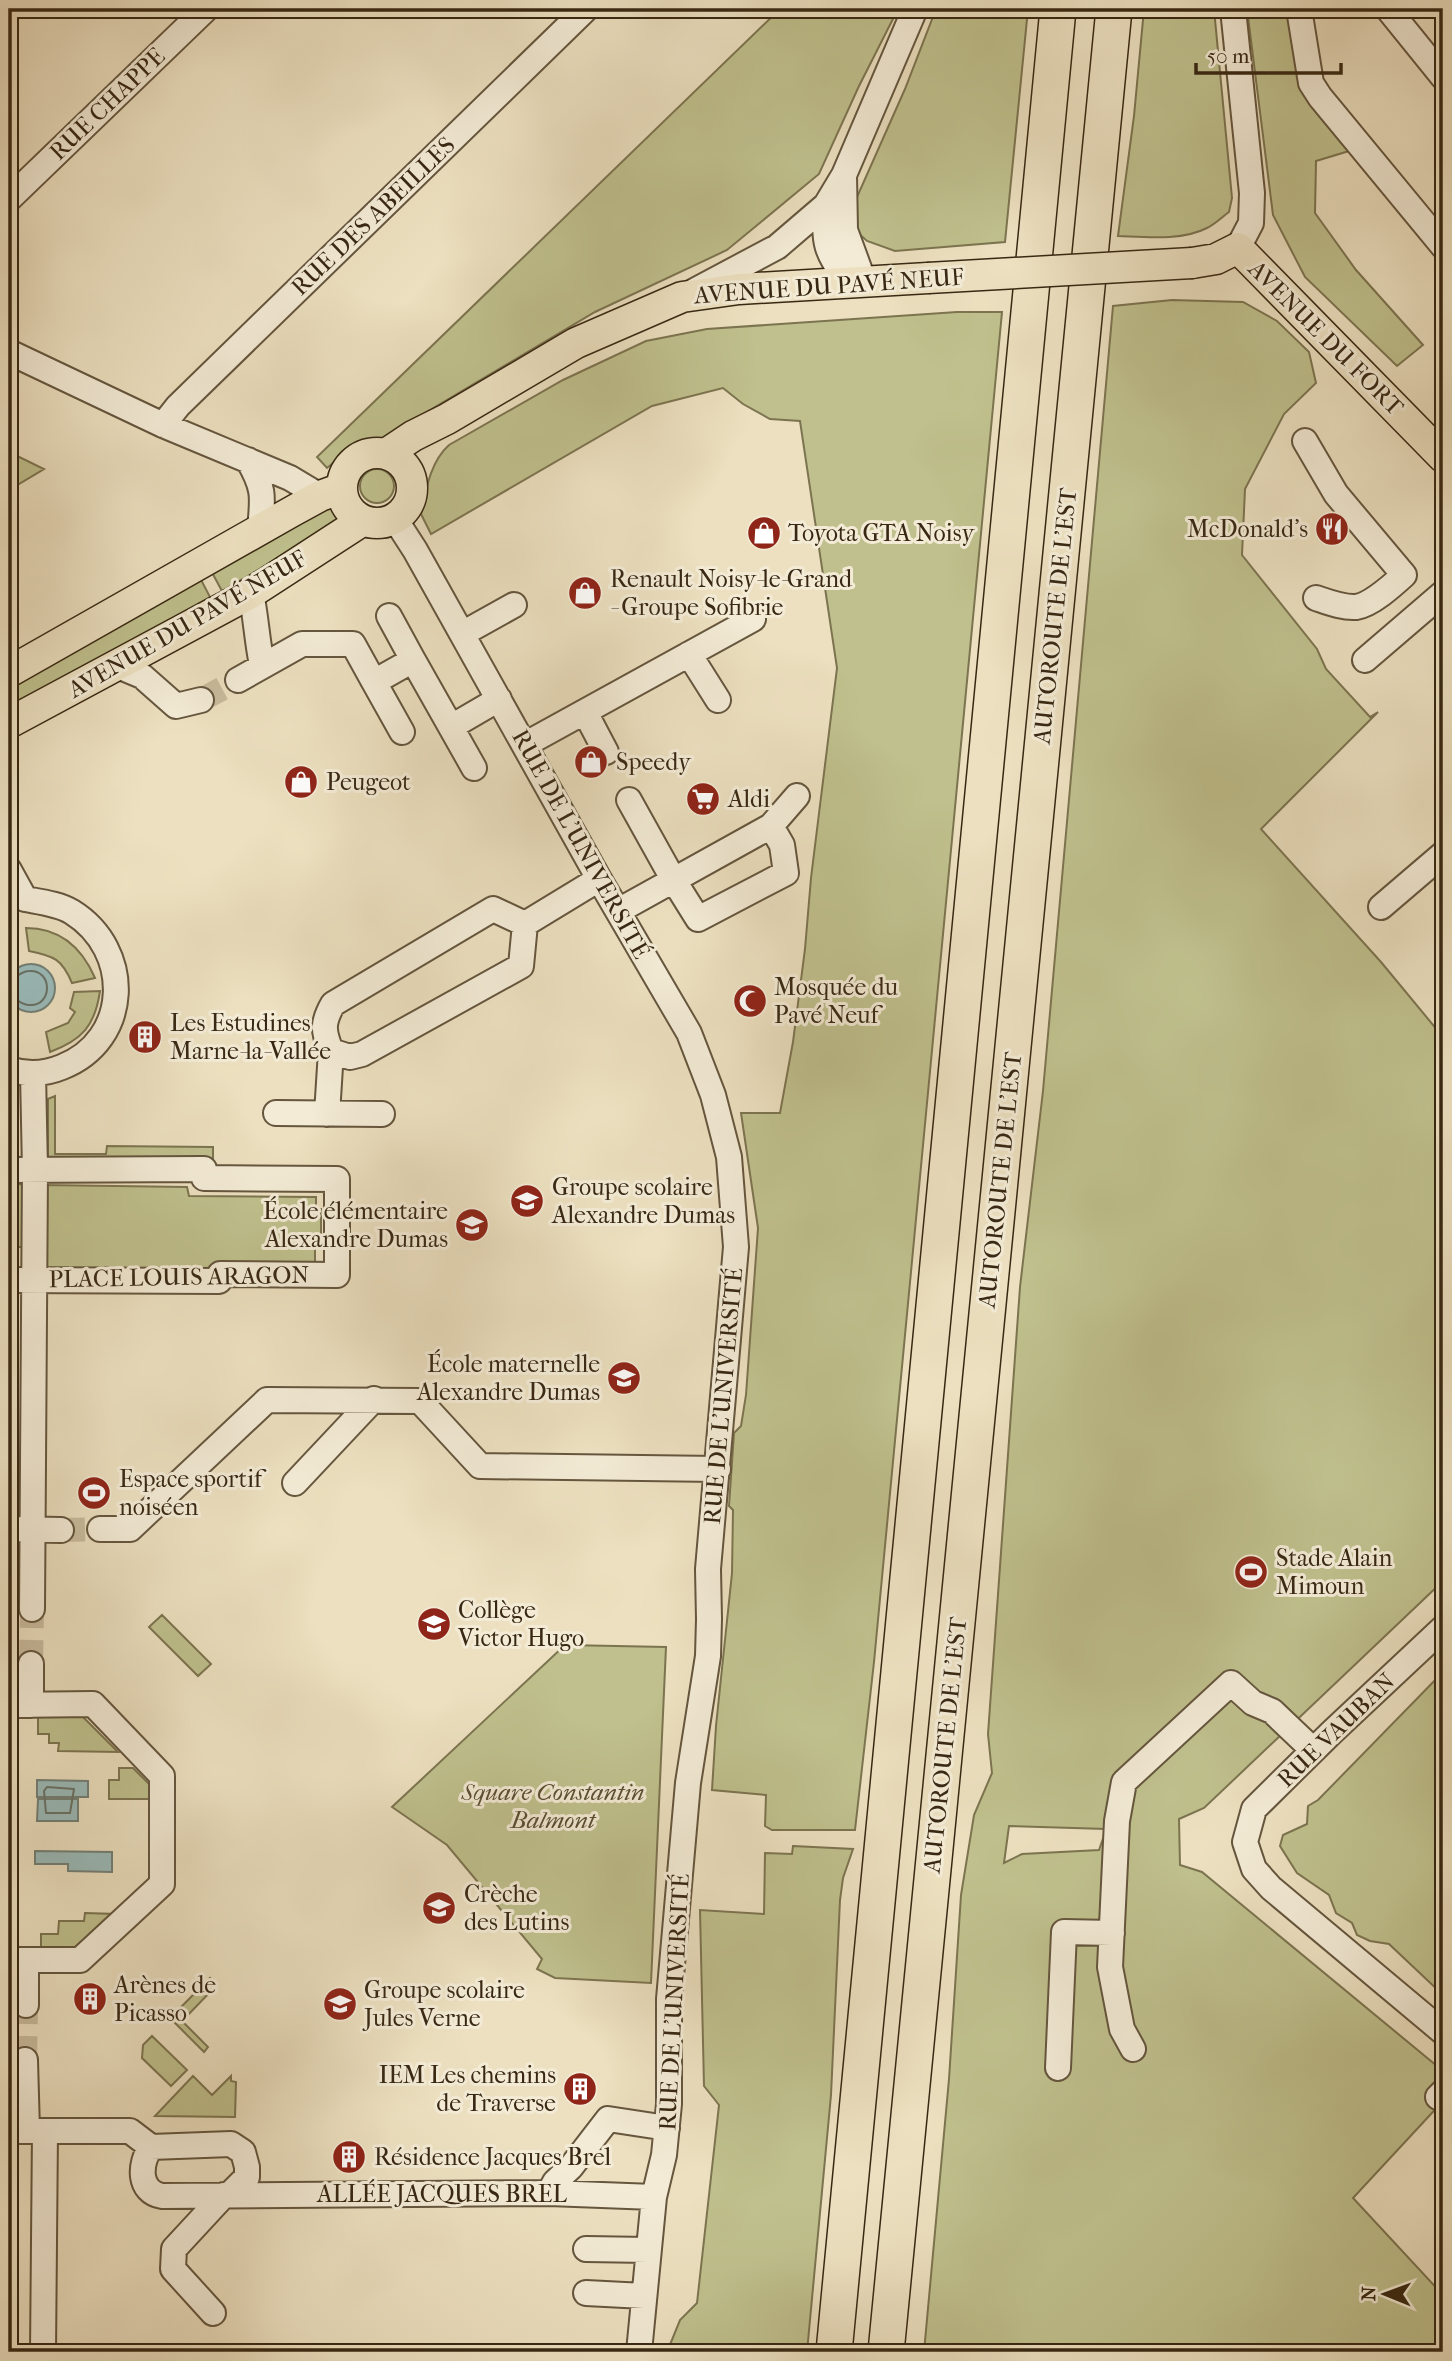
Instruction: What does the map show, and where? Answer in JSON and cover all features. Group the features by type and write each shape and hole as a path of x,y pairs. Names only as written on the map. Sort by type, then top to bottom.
{"highway":[{"path":"834,2352 1058,9"},
{"name":"AUTOROUTE DE L’EST","path":"886,2352 1114,9"}],"main road":[{"name":"AVENUE DU PAVÉ NEUF","path":"9,672 260,529 331,492 353,462 368,454 386,454 576,343 682,297 739,289 1192,263 1216,259 1238,248"},
{"name":"AVENUE DU FORT","path":"1238,248 1443,457"},
{"name":"AVENUE DU PAVÉ NEUF","path":"9,723 251,593 362,521 379,524 395,519 408,505 412,492 411,475 447,419"},
{"path":"386,454 399,460 411,475"},
{"path":"331,492 362,521"}],"street":[{"name":"RUE CHAPPE","path":"9,199 206,9"},
{"name":"RUE DES ABEILLES","path":"163,425 178,406 586,9"},
{"path":"682,297 777,247 826,205 844,175 915,9"},
{"path":"1233,9 1252,193 1251,223 1238,248"},
{"path":"1299,9 1311,83 1443,246"},
{"path":"1388,9 1443,76"},
{"path":"844,175 845,230 856,282"},
{"path":"826,205 825,240 829,255 856,282"},
{"path":"9,352 163,425 290,478 331,492"},
{"path":"1305,441 1336,494 1404,575 1390,589 1358,607 1316,598"},
{"path":"248,460 260,481 263,501 260,529"},
{"name":"RUE DE L'UNIVERSITÉ","path":"395,519 689,1033 713,1095 729,1157 736,1247 708,1569 708,1656 688,1783 669,1999 667,2128 654,2197 639,2352"},
{"path":"251,593 255,612 255,634 262,665"},
{"path":"1366,660 1443,593"},
{"path":"462,634 513,605"},
{"path":"389,616 474,768"},
{"path":"526,744 753,619"},
{"path":"238,680 302,644 353,644 401,732"},
{"path":"690,654 718,700"},
{"path":"374,682 414,660"},
{"path":"118,666 142,676 176,706 201,700"},
{"path":"451,727 499,699"},
{"path":"585,712 606,752"},
{"path":"618,911 771,826 797,796"},
{"path":"629,800 698,919 786,873 782,845 771,826"},
{"path":"1381,907 1443,854"},
{"path":"9,870 25,898 70,911 94,928 107,948 116,976 116,1000 107,1029 96,1044 72,1063 54,1070 21,1071 35,1170"},
{"path":"524,924 599,879"},
{"path":"327,1114 331,1051 325,1036 325,1018 333,1004 493,909 524,924"},
{"path":"331,1051 350,1057 362,1054 521,966 524,924"},
{"path":"276,1113 382,1114"},
{"name":"PLACE LOUIS ARAGON","path":"9,1170 204,1169 204,1178 337,1179 337,1275 220,1274 219,1281 9,1280"},
{"name":"PLACE LOUIS ARAGON","path":"34,1280 35,1170"},
{"path":"32,1609 21,1529 34,1280"},
{"path":"295,1483 374,1399"},
{"path":"100,1529 130,1529 267,1400 420,1401 480,1466 718,1469"},
{"path":"21,1529 61,1530"},
{"name":"RUE VAUBAN","path":"1443,1628 1254,1809 1245,1842 1254,1870 1271,1888 1443,2032"},
{"path":"26,2005 18,1960 80,1960 162,1884 162,1776 93,1704 20,1705 32,1664"},
{"path":"1133,2049 1122,2029 1116,2008 1110,1967 1117,1821 1124,1782 1231,1683 1253,1703 1272,1711 1313,1750"},
{"path":"1058,2068 1065,1932 1112,1933"},
{"path":"26,2060 27,2131 43,2352"},
{"path":"548,2193 608,2119 667,2128"},
{"path":"27,2131 130,2131 151,2147 231,2144 243,2152 247,2177 174,2249 173,2269 213,2313"},
{"name":"ALLÉE JACQUES BREL","path":"151,2147 145,2156 142,2171 147,2189 153,2195 548,2193 654,2197"},
{"path":"586,2249 648,2250"},
{"path":"586,2293 644,2296"}],"green space":[{"path":"780,9 898,9 819,174 727,250 595,312 378,441 358,443 327,468 317,457"},
{"path":"936,9 1028,9 1005,242 895,251 867,241 856,231 849,215 905,89"},
{"path":"1144,9 1214,9 1232,198 1229,212 1207,228 1186,235 1118,236 1134,116"},
{"path":"1247,9 1288,9 1349,151 1316,161 1315,213 1356,270 1423,345 1397,366 1305,277 1273,215"},
{"name":"Stade Alain Mimoun","path":"1172,300 1243,302 1277,321 1309,352 1316,383 1284,414 1245,489 1242,555 1317,649 1326,669 1370,717 1378,712 1261,829 1381,962 1443,1037 1443,1581 1204,1808 1179,1819 1180,1865 1202,1872 1443,2071 1443,2101 1353,2198 1443,2295 1443,2352 924,2352 949,2079 961,1895 974,1815 992,1773 988,1734 1020,1287 1043,1091 1113,306","holes":["1009,1826 1106,1829 1099,1850 1022,1854 1004,1863"]},
{"path":"957,312 1002,312 874,1662 855,1830 772,1830 765,1826 766,1795 712,1790 732,1573 733,1510 729,1506 734,1433 741,1426 746,1395 758,1228 741,1113 780,1113 793,1042 805,949 837,668 800,421 770,419 743,404 723,388 652,406 431,534 421,514 433,468 449,445 563,380 646,341 707,329"},
{"path":"9,452 44,469 9,490"},
{"path":"377,469 389,474 394,486 389,498 377,503 365,498 360,486 365,474"},
{"path":"334,496 346,519 222,591 209,567"},
{"path":"198,574 210,597 9,712 9,681"},
{"path":"26,928 50,932 69,942 84,958 95,978 72,983 65,969 56,960 29,951"},
{"path":"100,991 95,1014 85,1030 79,1037 50,1052 46,1032 68,1023 75,1012 70,1008 74,992"},
{"path":"55,1096 55,1154 106,1154 107,1146 213,1147 213,1166 48,1165 48,1099"},
{"path":"25,1184 24,1247 18,1247 17,1270 9,1270 9,1185"},
{"path":"41,1185 187,1187 189,1196 316,1197 316,1209 321,1209 321,1248 315,1248 315,1271 40,1271"},
{"path":"162,1615 211,1664 198,1676 149,1627"},
{"name":"Square Constantin Balmont","path":"565,1645 666,1647 651,1983 555,1978 537,1969 542,1959 447,1845 392,1807"},
{"path":"1443,1672 1443,1995 1389,1944 1370,1941 1357,1935 1352,1923 1336,1913 1329,1895 1297,1873 1280,1846 1283,1835 1307,1824 1308,1806 1318,1800"},
{"path":"38,1713 79,1713 118,1752 58,1751 59,1743 49,1743 49,1734 38,1734"},
{"path":"119,1768 133,1768 150,1785 150,1799 109,1799 109,1780 119,1780"},
{"path":"793,1846 853,1849 843,1878 840,1900 831,2095 807,2352 667,2352 680,2320 697,2303 719,2105 704,2086 700,1910 764,1914 765,1853 792,1854"},
{"path":"85,1913 116,1914 77,1952 41,1951 41,1934 58,1934 59,1921 84,1921"},
{"path":"210,1978 217,1985 182,2021 208,2047 204,2052 170,2018"},
{"path":"152,2036 187,2070 171,2086 142,2058 143,2045"},
{"path":"193,2076 212,2095 231,2076 231,2081 236,2082 235,2117 155,2116"}],"water":[{"path":"31,964 48,971 55,988 48,1005 31,1012 14,1005 7,988 14,971"},
{"path":"37,1780 88,1781 88,1797 37,1797"},
{"path":"38,1799 78,1799 78,1821 37,1821"},
{"path":"35,1851 112,1852 112,1872 68,1871 68,1864 35,1864"}],"tunnel":[{"path":"201,700 238,680"},
{"path":"61,1530 100,1529"},
{"path":"31,1664 32,1609"},
{"path":"25,2060 26,2005"}],"place":[{"name":"McDonald's","path":"1332,529"},
{"name":"Toyota GTA Noisy","path":"764,533"},
{"name":"Renault Noisy-le-Grand - Groupe Sofibrie","path":"585,593"},
{"name":"Speedy","path":"591,762"},
{"name":"Peugeot","path":"301,782"},
{"name":"Aldi","path":"703,799"},
{"name":"Mosquée du Pavé Neuf","path":"750,1001"},
{"name":"Les Estudines Marne-la-Vallée","path":"145,1037"},
{"name":"Groupe scolaire Alexandre Dumas","path":"527,1201"},
{"name":"École élémentaire Alexandre Dumas","path":"472,1225"},
{"name":"École maternelle Alexandre Dumas","path":"624,1378"},
{"name":"Espace sportif noiséen","path":"94,1493"},
{"name":"Stade Alain Mimoun","path":"1251,1572"},
{"name":"Collège Victor Hugo","path":"434,1624"},
{"name":"Crèche des Lutins","path":"439,1908"},
{"name":"Arènes de Picasso","path":"90,1999"},
{"name":"Groupe scolaire Jules Verne","path":"340,2004"},
{"name":"IEM Les chemins de Traverse","path":"580,2089"},
{"name":"Résidence Jacques Brel","path":"349,2157"}]}
